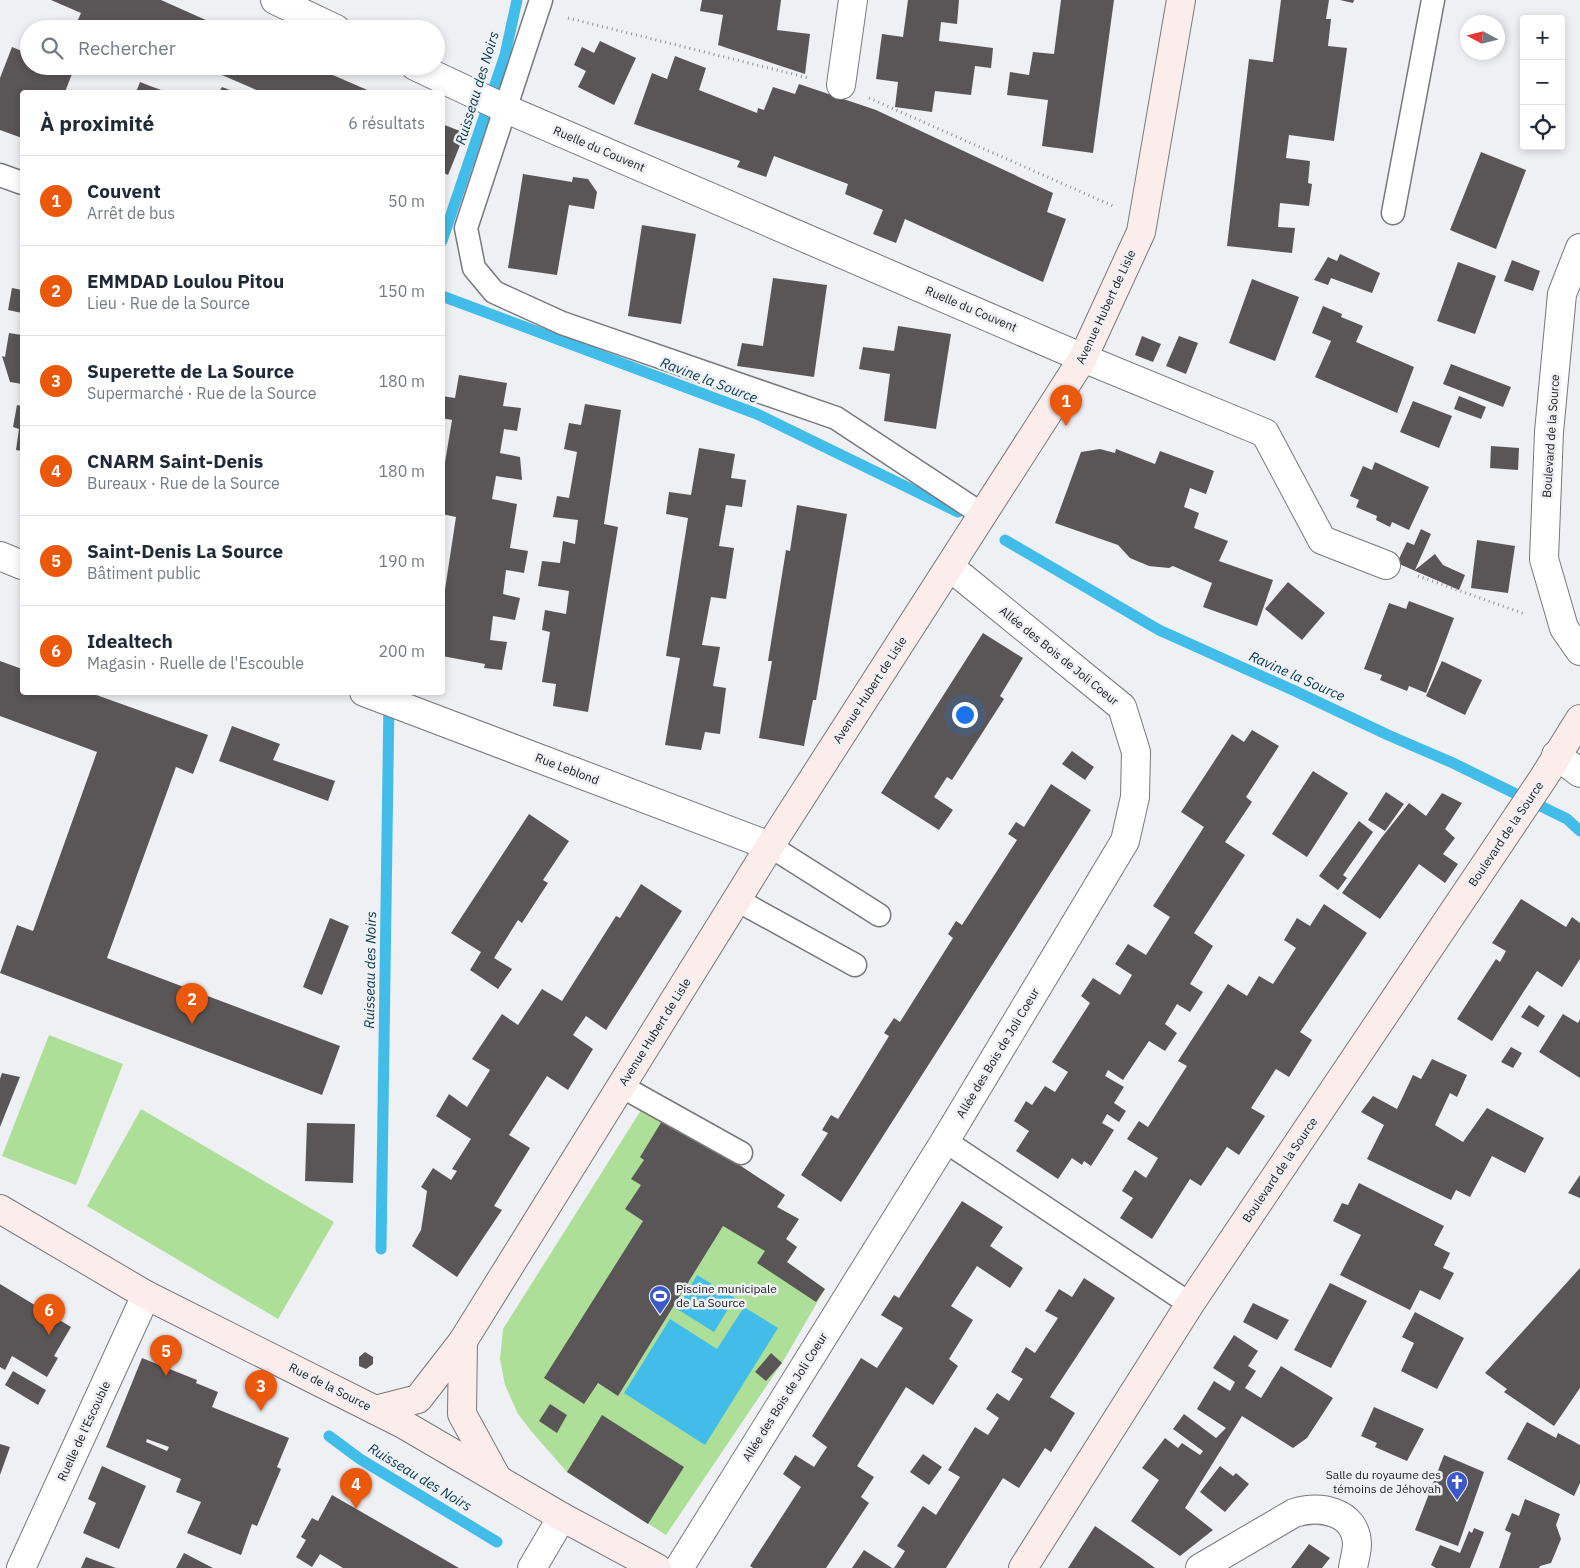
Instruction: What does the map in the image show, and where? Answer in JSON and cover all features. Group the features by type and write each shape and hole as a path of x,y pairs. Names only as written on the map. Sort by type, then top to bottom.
{"street":[{"path":"275,0 317,20"},
{"path":"841,85 853,0"},
{"name":"Avenue Hubert de Lisle","path":"375,1410 418,1399 463,1341 770,846 1083,358 1141,232 1181,0"},
{"name":"Ruelle du Couvent","path":"434,75 504,108 1083,358 1264,433 1322,540 1386,565"},
{"name":"Boulevard de la Source","path":"1580,248 1562,294 1549,432 1544,559 1564,628 1580,651"},
{"path":"0,556 20,564"},
{"name":"Allée des Bois de Joli Coeur","path":"679,1568 945,1141 1125,841 1134,797 1136,752 1122,707 950,567"},
{"name":"Rue Leblond","path":"371,695 770,846"},
{"name":"Boulevard de la Source","path":"1023,1568 1190,1304 1507,832 1580,719"},
{"path":"1550,766 1580,773"},
{"name":"Rue de la Source","path":"0,1209 146,1295 375,1410 435,1442 562,1517 658,1568"},
{"name":"Ruelle de l'Escouble","path":"21,1568 146,1295"},
{"path":"463,1341 462,1414 497,1479"},
{"path":"435,1442 462,1414"},
{"path":"1200,1568 1294,1513 1306,1509 1325,1510 1342,1515 1353,1528 1357,1544 1353,1568"},
{"path":"532,1568 562,1517"}],"lane":[{"path":"541,0 466,228 474,268 494,292 562,324 836,418 983,515"},
{"path":"1393,213 1433,0"},
{"path":"0,175 20,182"},
{"path":"770,846 879,915"},
{"path":"737,900 855,965"},
{"path":"622,1086 741,1153"},
{"path":"945,1141 1190,1304"}],"path":[{"path":"1386,565 1564,628"}],"green space":[{"path":"49,1035 123,1064 76,1185 2,1156"},
{"name":"Piscine municipale de La Source","path":"643,1107 785,1195 777,1207 799,1219 786,1239 797,1247 787,1262 825,1289 782,1363 666,1535 567,1472 518,1414 505,1385 500,1359 503,1329"},
{"path":"141,1109 334,1222 278,1319 87,1206"}],"water":[{"path":"697,1275 735,1298 714,1332 677,1309"},
{"path":"744,1307 778,1328 705,1445 624,1393 670,1319 717,1349"}],"building":[{"path":"51,0 161,0 206,20 78,20 81,13"},
{"path":"702,0 781,0 777,30 810,34 805,74 718,45 723,15 700,11"},
{"path":"908,0 959,0 957,24 941,22 939,41 993,48 991,68 975,66 971,95 935,91 932,112 895,107 898,82 876,79 882,34 903,37"},
{"path":"1061,0 1114,0 1093,153 1042,146 1048,100 1007,95 1010,72 1029,75 1033,52 1054,54"},
{"path":"1281,0 1329,0 1326,19 1331,19 1328,46 1347,48 1334,141 1289,135 1286,158 1310,161 1308,183 1312,184 1309,206 1280,203 1278,227 1295,228 1292,253 1227,246 1249,59 1273,62"},
{"path":"1340,0 1354,0 1353,3"},
{"path":"600,41 636,58 614,105 578,87 586,71 574,65 582,47 594,53"},
{"path":"12,47 20,50 20,75 72,75 66,90 20,90 20,137 0,130 0,78"},
{"path":"675,56 706,68 699,90 757,113 758,108 764,110 773,87 795,94 799,84 876,110 1053,193 1047,212 1066,219 1043,282 905,219 896,243 873,234 883,210 845,194 848,184 774,156 766,177 737,167 740,161 634,124 652,73 667,79"},
{"path":"222,75 333,75 367,90 256,90"},
{"path":"140,82 161,90 137,90"},
{"path":"445,125 465,133 448,175 445,174"},
{"path":"1481,152 1526,170 1496,249 1450,230"},
{"path":"523,174 572,182 573,177 588,179 597,192 594,209 569,205 557,275 508,268"},
{"path":"642,225 696,234 681,324 628,316"},
{"path":"1340,254 1380,273 1372,293 1331,278 1328,285 1314,280 1328,257 1337,261"},
{"path":"1512,260 1540,271 1533,291 1504,281"},
{"path":"1458,262 1496,276 1475,334 1437,321"},
{"path":"773,278 827,285 814,377 737,366 742,343 763,346"},
{"path":"1252,279 1299,297 1275,361 1229,343"},
{"path":"12,288 20,290 20,313 8,310"},
{"path":"1323,306 1342,314 1341,317 1363,326 1356,342 1414,367 1397,413 1315,377 1331,341 1312,333"},
{"path":"898,326 951,334 936,429 884,421 890,374 859,369 863,347 894,351"},
{"path":"9,333 20,335 20,384 10,382 2,356 5,357"},
{"path":"1142,336 1161,344 1153,362 1135,355"},
{"path":"1179,336 1198,343 1186,374 1166,366"},
{"path":"1451,364 1511,387 1503,407 1443,384"},
{"path":"459,375 507,383 503,406 521,408 517,431 504,429 500,453 520,457 522,480 496,476 492,499 517,504 510,548 528,551 524,573 506,570 503,594 520,598 515,620 493,616 490,640 507,642 502,670 484,668 485,664 445,657 445,589 456,517 445,515 445,462 452,420 445,419 445,396 455,398"},
{"path":"1459,396 1486,407 1481,419 1454,409"},
{"path":"1413,401 1452,416 1439,448 1400,432"},
{"path":"585,404 621,410 604,524 618,527 588,712 553,706 556,684 542,682 550,632 542,630 545,610 566,614 569,591 538,586 542,561 560,563 563,541 575,544 578,520 553,517 557,496 569,498 577,452 564,449 569,423 581,425"},
{"path":"17,405 20,406 20,451 16,450 19,429 13,427"},
{"path":"1491,446 1519,448 1518,470 1490,468"},
{"path":"699,448 735,454 731,478 746,480 742,507 726,505 719,546 734,548 726,599 711,597 702,645 720,647 713,686 726,688 720,734 705,732 701,750 665,745 680,658 666,656 688,518 666,514 669,492 691,495"},
{"path":"1100,449 1115,453 1116,449 1155,464 1160,451 1214,471 1206,494 1190,488 1184,507 1199,513 1194,528 1228,541 1219,561 1273,580 1257,626 1203,607 1212,583 1173,566 1169,568 1149,566 1130,558 1118,545 1055,523 1081,452"},
{"path":"1375,462 1429,487 1409,530 1392,522 1390,527 1376,520 1377,516 1356,507 1359,500 1350,496 1363,466 1372,470"},
{"path":"797,505 847,514 816,700 813,700 804,746 759,738 772,661 768,661 786,550 790,551"},
{"path":"1421,529 1431,534 1415,570 1435,554 1443,565 1465,575 1459,590 1397,563 1407,542 1414,545"},
{"path":"1477,540 1515,546 1508,593 1471,588"},
{"path":"1288,582 1325,613 1302,640 1265,609"},
{"path":"1409,601 1454,618 1426,693 1409,686 1407,691 1380,680 1382,675 1364,669 1389,603 1406,609"},
{"path":"983,633 1023,658 1000,696 1004,699 952,780 947,777 934,797 953,810 939,830 881,793"},
{"path":"0,661 20,668 20,695 96,695 208,735 193,774 176,767 107,958 340,1046 322,1095 0,973 17,925 33,931 97,752 0,716"},
{"path":"1442,661 1482,680 1465,715 1426,696"},
{"path":"232,726 280,744 273,760 335,781 328,801 219,761"},
{"path":"1252,730 1279,746 1246,797 1252,802 1225,842 1245,855 1194,933 1213,946 1190,984 1203,992 1190,1012 1177,1004 1165,1024 1177,1033 1165,1051 1149,1041 1123,1080 1108,1070 1105,1076 1124,1087 1114,1103 1126,1111 1119,1122 1107,1114 1102,1123 1114,1130 1091,1166 1084,1161 1082,1165 1072,1158 1058,1179 1016,1151 1029,1131 1014,1121 1026,1101 1032,1105 1045,1086 1055,1092 1068,1072 1052,1062 1090,1003 1081,996 1093,978 1120,995 1132,975 1115,964 1128,944 1146,955 1170,917 1153,906 1204,827 1181,812 1232,734 1244,742"},
{"path":"1072,751 1094,767 1085,780 1062,764"},
{"path":"1313,771 1348,793 1307,857 1272,834"},
{"path":"1051,784 1091,810 841,1202 801,1175 828,1133 822,1130 831,1115 838,1119 889,1036 884,1033 894,1018 900,1022 953,938 948,934 956,921 962,925 1017,840 1008,834 1016,822 1024,827"},
{"path":"1386,792 1404,804 1385,831 1368,820"},
{"path":"1442,793 1462,803 1445,829 1455,838 1443,854 1458,864 1445,883 1419,864 1380,919 1342,893 1409,803 1426,816"},
{"path":"529,814 569,841 543,880 548,883 522,923 518,920 494,958 512,969 498,989 470,970 481,952 451,933"},
{"path":"1359,821 1373,832 1343,875 1347,878 1338,890 1319,876"},
{"path":"641,884 682,911 606,1030 586,1016 573,1035 593,1049 568,1090 547,1076 509,1135 530,1148 494,1206 502,1210 457,1277 412,1246 421,1230 424,1211 427,1191 421,1187 433,1168 451,1180 457,1171 452,1169 471,1139 436,1116 449,1094 467,1107 490,1070 472,1059 502,1014 518,1025 542,989 562,1001 616,916 620,918"},
{"path":"1521,899 1566,927 1572,917 1580,923 1580,959 1562,987 1537,971 1492,1041 1457,1019 1496,959 1500,962 1506,951 1492,943"},
{"path":"1324,904 1367,933 1300,1032 1312,1040 1289,1077 1276,1069 1251,1108 1265,1116 1239,1155 1227,1147 1201,1186 1190,1179 1152,1239 1120,1218 1133,1198 1122,1191 1135,1170 1146,1178 1158,1158 1127,1139 1139,1121 1148,1127 1187,1066 1178,1061 1228,984 1247,996 1259,976 1273,984 1296,948 1284,940 1297,918 1310,926"},
{"path":"330,918 349,926 322,995 303,987"},
{"path":"1529,1005 1545,1016 1538,1027 1521,1017"},
{"path":"1563,1014 1578,1023 1580,1019 1580,1078 1539,1052"},
{"path":"1511,1047 1522,1053 1513,1068 1501,1062"},
{"path":"1432,1059 1467,1075 1457,1097 1450,1093 1435,1125 1463,1142 1487,1108 1544,1138 1525,1173 1492,1156 1470,1197 1456,1190 1451,1200 1367,1159 1384,1125 1361,1112 1373,1096 1397,1109 1413,1075 1421,1079"},
{"path":"2,1073 20,1077 0,1127 0,1079"},
{"path":"665,1116 785,1195 777,1207 799,1219 786,1239 797,1247 787,1262 825,1289 816,1302 757,1263 765,1251 723,1226 618,1396 598,1383 584,1404 544,1378 643,1221 625,1209 641,1185 631,1179 644,1160 640,1157"},
{"path":"307,1123 355,1124 353,1183 305,1181"},
{"path":"1580,1175 1580,1198 1568,1193"},
{"path":"1359,1183 1444,1226 1434,1245 1450,1253 1443,1268 1454,1273 1440,1300 1420,1290 1410,1310 1340,1275 1361,1235 1333,1221 1342,1203 1348,1205"},
{"path":"962,1201 1003,1227 990,1246 1023,1268 1010,1288 977,1266 951,1306 973,1320 949,1359 958,1366 933,1405 906,1387 857,1466 874,1477 861,1497 869,1503 826,1568 753,1568 750,1566 801,1487 783,1474 795,1455 814,1467 827,1447 812,1436 861,1358 877,1368 903,1328 881,1315 894,1295 899,1298"},
{"path":"1580,1268 1580,1388 1554,1426 1504,1392 1507,1389 1485,1373"},
{"path":"1084,1278 1115,1298 1050,1397 1075,1413 1051,1452 1045,1448 1019,1488 1003,1478 946,1568 894,1568 905,1551 897,1546 923,1506 936,1515 960,1477 948,1470 975,1427 988,1435 999,1418 986,1409 997,1393 1009,1401 1023,1379 1011,1372 1026,1347 1035,1353 1058,1318 1045,1311 1059,1289 1072,1297"},
{"path":"1330,1283 1367,1301 1331,1368 1294,1350"},
{"path":"0,1284 71,1327 54,1356 58,1358 47,1377 12,1356 5,1370 0,1367"},
{"path":"1253,1303 1289,1320 1277,1340 1243,1322"},
{"path":"1415,1312 1464,1338 1437,1389 1401,1371 1414,1343 1402,1337"},
{"path":"1234,1335 1258,1351 1248,1366 1256,1371 1245,1388 1261,1398 1281,1366 1333,1398 1307,1438 1293,1448 1242,1416 1185,1508 1213,1530 1180,1556 1131,1521 1159,1480 1142,1468 1165,1438 1178,1448 1182,1443 1200,1455 1203,1451 1173,1429 1184,1414 1216,1438 1226,1428 1197,1409 1214,1381 1230,1391 1235,1382 1213,1368"},
{"path":"365,1352 373,1357 373,1364 366,1369 359,1366 359,1357"},
{"path":"771,1353 782,1363 766,1381 755,1372"},
{"path":"142,1358 197,1380 196,1383 218,1392 212,1407 289,1438 277,1467 281,1469 257,1526 252,1524 241,1555 187,1533 201,1502 176,1492 181,1479 106,1447","holes":["147,1439 169,1447 167,1451 146,1442"]},
{"path":"13,1371 46,1390 38,1405 5,1385"},
{"path":"550,1404 567,1415 557,1433 539,1421"},
{"path":"1374,1407 1424,1429 1407,1461 1375,1447 1377,1443 1361,1436"},
{"path":"602,1415 684,1467 648,1524 567,1472"},
{"path":"1527,1422 1556,1438 1558,1433 1580,1445 1580,1483 1574,1496 1507,1459"},
{"path":"0,1444 10,1447 0,1475"},
{"path":"923,1454 942,1467 929,1485 910,1472"},
{"name":"Salle du royaume des témoins de Jéhovah","path":"1444,1455 1484,1472 1458,1546 1415,1530"},
{"path":"102,1466 146,1486 119,1549 83,1533 96,1503 88,1499"},
{"path":"1220,1466 1233,1476 1236,1473 1249,1484 1225,1512 1200,1492"},
{"path":"332,1495 459,1568 343,1568 320,1554 312,1567 296,1557 306,1540 301,1537 312,1518 318,1521"},
{"path":"1525,1499 1560,1514 1556,1525 1561,1539 1551,1563 1539,1568 1499,1568 1511,1533 1505,1530 1512,1513 1519,1516"},
{"path":"1095,1526 1140,1557 1155,1568 1068,1568"},
{"path":"1474,1528 1484,1532 1470,1568 1436,1568 1431,1565 1440,1545 1460,1553 1469,1531 1472,1533"},
{"path":"1309,1544 1330,1558 1322,1568 1291,1568"},
{"path":"864,1550 892,1568 852,1568"},
{"path":"184,1553 213,1568 176,1568"},
{"path":"86,1557 116,1568 81,1568"}],"waterway":[{"name":"Ruisseau des Noirs","path":"445,232 505,55 517,0"},
{"name":"Ravine la Source","path":"445,297 757,414 958,512"},
{"name":"Ravine la Source","path":"1005,540 1159,630 1453,763 1567,819 1580,831"},
{"name":"Ruisseau des Noirs","path":"381,1249 389,700"},
{"name":"Ruisseau des Noirs","path":"329,1436 360,1459 497,1542"}],"place":[{"name":"Couvent","path":"1066,426"},
{"name":"EMMDAD Loulou Pitou","path":"192,1024"},
{"name":"Piscine municipale de La Source","path":"660,1315"},
{"name":"Idealtech","path":"49,1335"},
{"name":"Saint-Denis La Source","path":"166,1376"},
{"name":"Superette de La Source","path":"261,1411"},
{"name":"Salle du royaume des témoins de Jéhovah","path":"1457,1501"},
{"name":"CNARM Saint-Denis","path":"356,1509"}]}
